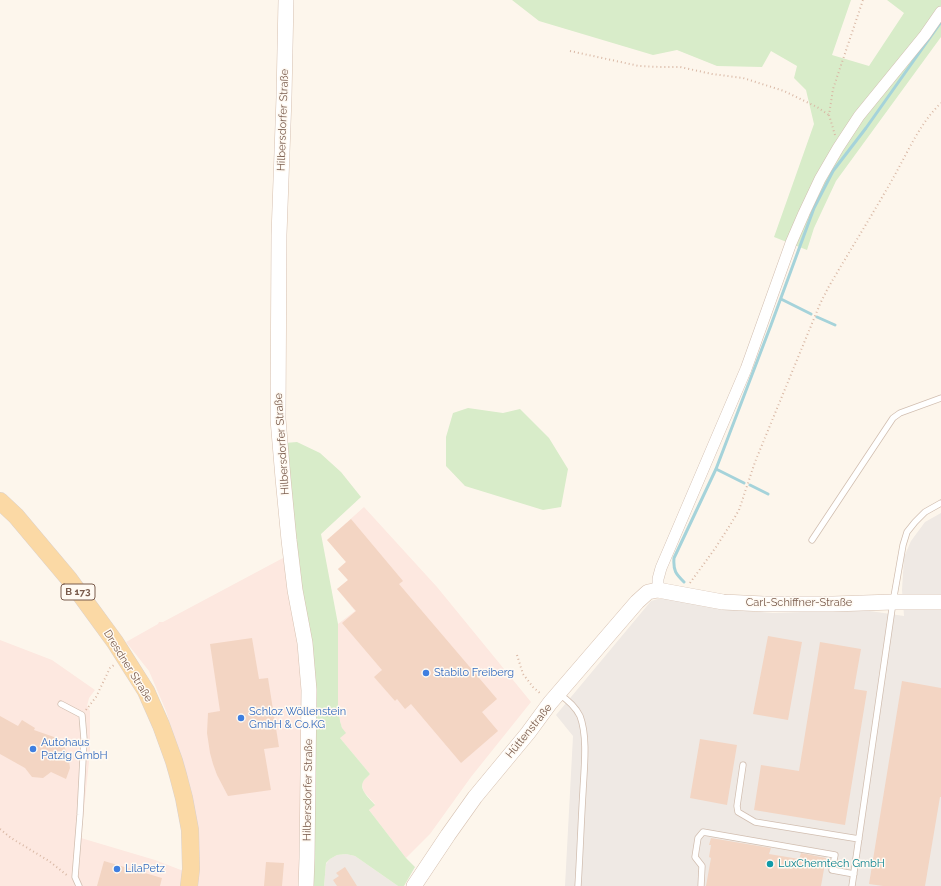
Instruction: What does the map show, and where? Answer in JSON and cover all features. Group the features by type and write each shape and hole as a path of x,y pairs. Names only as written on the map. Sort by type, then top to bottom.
{"main road":[{"name":"Hilbersdorfer Straße","path":"286,0 279,235 278,419 290,547 295,590 305,643 309,690 306,886"},
{"name":"Dresdner Straße","path":"0,501 16,516 69,579 115,642 146,691 161,725 178,774 184,798 190,830 191,869 189,886"},
{"name":"Carl-Schiffner-Straße","path":"658,590 723,602 764,604 941,602"},
{"name":"Hüttenstraße","path":"414,886 475,797 554,699 633,607 648,592 658,590"}],"street":[{"path":"658,590 658,579 661,568 746,369 796,231 820,180 838,148 859,116 925,35 941,12"}],"lane":[{"path":"812,540 893,418 900,413 941,398"},
{"path":"852,886 892,602 900,558 907,532 925,512 941,503"},
{"path":"554,699 569,701 575,707 584,728 585,756 578,886"},
{"path":"61,704 82,715 84,739 80,815 74,877 79,886"},
{"path":"743,765 737,806 738,812 745,817 755,822 859,839"},
{"path":"701,886 702,866 695,857 698,838 703,832 835,855 832,870 854,874"}],"path":[{"path":"838,148 829,115 833,89 863,0"},
{"path":"570,51 639,66 680,67 712,74 743,78 784,92 817,107 829,115"},
{"path":"687,596 690,583 716,547 739,510 755,462 828,288 889,185 913,141 941,103"},
{"path":"516,655 523,674 533,687 554,699"},
{"path":"82,715 96,696 110,668 124,656"},
{"path":"0,829 11,838 49,861 69,876 74,877"}],"shaded area":[{"path":"364,507 437,587 531,702 471,777 430,834 406,858 369,810 375,804 364,792 362,784 370,774 340,738 342,728 338,704 338,624 355,611 337,589 348,580 338,569 346,562 327,540"},
{"path":"941,513 941,886 565,886 573,736 556,715 651,601 667,599 722,609 773,613 863,610 904,616 902,590 904,557 911,541 925,522"},
{"path":"283,558 297,630 303,681 301,886 0,886 0,640 52,660 95,690 89,698 87,706 90,711 90,752 81,838 155,860 199,877 198,830 189,783 166,711 149,671 126,642 159,622 163,622"},
{"path":"346,854 355,856 398,886 324,886 326,864 330,859 337,855"}],"green space":[{"path":"512,0 851,0 832,55 869,66 904,13 887,0 941,0 941,37 836,181 814,228 807,250 774,237 814,124 806,90 794,78 797,66 771,51 762,67 717,66 677,50 653,55 539,21"},
{"path":"468,408 503,413 520,409 549,438 568,469 561,507 543,510 465,486 446,466 446,437 453,413"},
{"path":"297,442 320,453 341,472 361,497 321,534 338,624 338,704 340,721 342,728 346,733 340,738 370,774 362,785 362,788 375,805 369,810 406,858 415,867 404,886 398,886 355,856 346,854 337,855 326,863 324,886 313,886 295,548 285,443"}],"building":[{"name":"Stabilo Freiberg","path":"351,519 403,581 399,584 497,699 482,712 498,731 461,763 411,704 405,709 397,699 395,701 374,677 382,670 342,623 356,611 337,589 348,580 338,569 346,562 327,540"},
{"path":"768,636 802,642 788,720 753,714"},
{"name":"Schloz Wöllenstein GmbH & Co.KG","path":"252,638 259,679 268,678 279,747 264,749 271,790 228,796 213,764 207,733 208,713 220,711 210,644"},
{"path":"820,642 861,649 854,689 867,691 845,825 754,810 761,765 799,771"},
{"path":"902,681 941,688 941,797 925,886 883,886 869,884"},
{"name":"Autohaus Patzig GmbH","path":"0,716 18,726 22,720 35,728 34,730 54,737 63,744 68,755 70,768 66,779 51,772 43,778 32,777 25,768 0,754"},
{"path":"700,739 737,745 727,805 690,798"},
{"name":"LuxChemtech GmbH","path":"711,838 771,848 769,854 799,859 801,853 826,858 821,886 706,886 711,858 709,857 711,845 709,845"},
{"name":"LilaPetz","path":"104,861 162,878 160,886 97,886"},
{"path":"266,862 284,863 282,886 264,886"},
{"path":"345,867 357,886 337,886 333,880 339,876 336,873"}],"waterway":[{"path":"684,582 676,572 674,558 716,469 814,208 833,171 866,128 941,22"},
{"path":"781,299 811,314"},
{"path":"817,317 835,325"},
{"path":"716,469 744,483"},
{"path":"750,485 768,494"}],"place":[{"name":"Stabilo Freiberg","path":"426,673"},
{"name":"Schloz Wöllenstein GmbH & Co.KG","path":"241,718"},
{"name":"Autohaus Patzig GmbH","path":"33,749"},
{"name":"LuxChemtech GmbH","path":"770,864"},
{"name":"LilaPetz","path":"117,869"}]}
